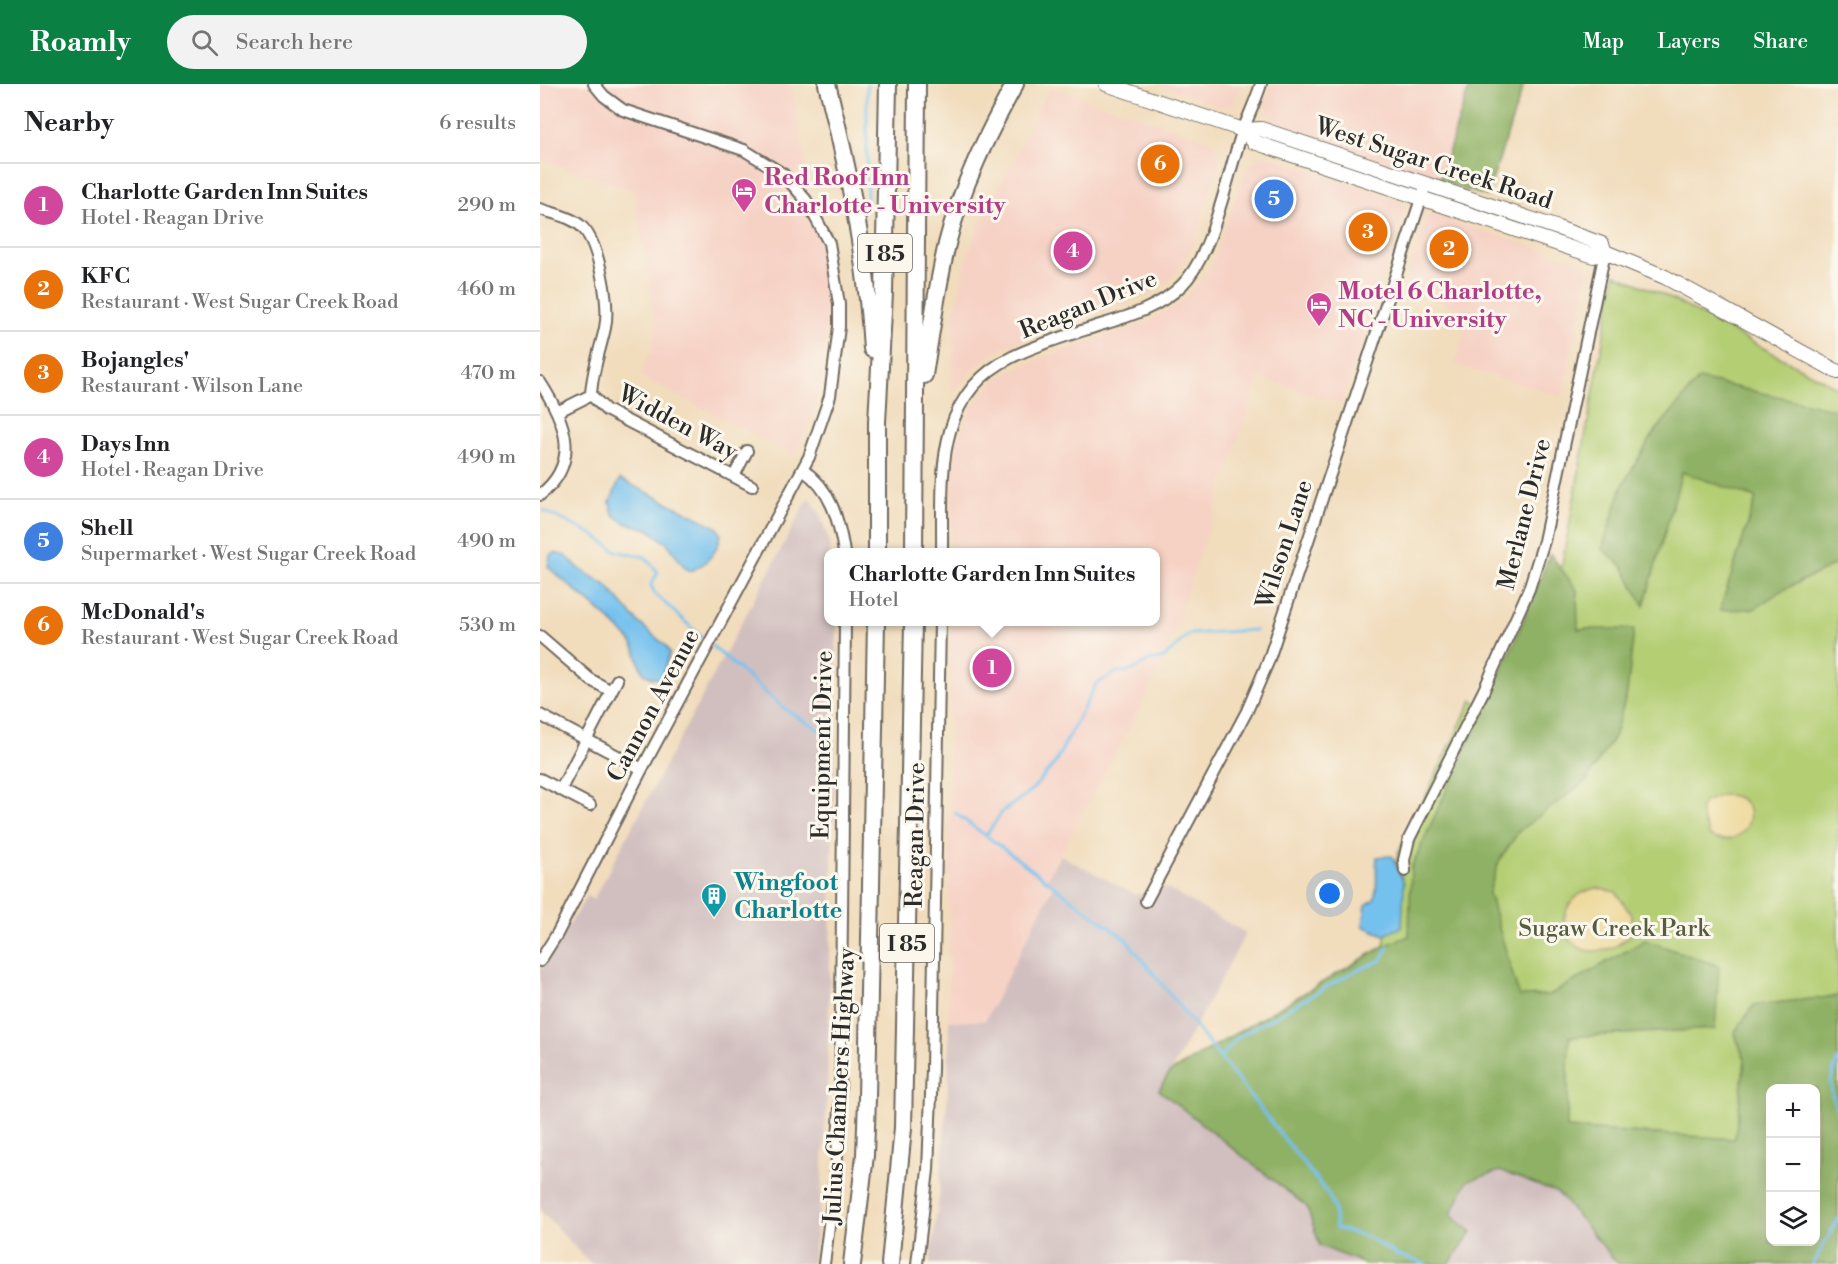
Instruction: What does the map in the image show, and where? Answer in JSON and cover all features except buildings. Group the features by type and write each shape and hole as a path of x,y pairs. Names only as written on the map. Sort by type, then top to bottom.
{"highway":[{"path":"827,84 867,274 877,422"},
{"name":"I 85","path":"877,548 877,422 884,293 888,84"},
{"name":"I 85","path":"914,548 917,417 917,84"},
{"path":"917,417 939,285 957,211 980,151 1015,84"},
{"name":"Julius Chambers Highway","path":"852,1264 865,1155 876,626"},
{"name":"I 85","path":"890,1264 900,1187 904,1118 913,626"}],"main road":[{"name":"West Sugar Creek Road","path":"1106,84 1243,130 1261,129 1426,184 1602,244 1605,252"},
{"name":"West Sugar Creek Road","path":"1243,130 1254,142 1594,256 1605,252 1671,280 1838,372"}],"street":[{"path":"594,84 610,101 631,113 737,148 761,159 793,184 818,217 829,243 838,295 839,327 830,396 803,470 818,482 828,496 840,524 843,548"},
{"name":"Reagan Drive","path":"942,548 946,441 964,398 988,372 1011,357 1147,308 1182,285 1194,270 1210,233 1243,130 1261,84"},
{"name":"Wilson Lane","path":"1146,901 1247,711 1269,662 1426,184"},
{"name":"Widden Way","path":"540,209 581,226 590,237 596,250 607,312 606,326 591,376 591,395 606,410 752,486"},
{"name":"Merlane Drive","path":"1406,871 1404,860 1409,839 1516,623 1540,557 1605,252"},
{"path":"540,382 559,411 565,435 562,464 556,477 540,495"},
{"path":"559,411 591,395"},
{"path":"734,476 747,451"},
{"name":"Cannon Avenue","path":"540,961 557,934 642,769 803,470"},
{"name":"Equipment Drive","path":"824,1264 836,1172 840,1108 845,626"},
{"name":"Reagan Drive","path":"917,1264 928,1170 932,1069 940,626"},
{"path":"540,636 591,680 611,691"},
{"path":"561,789 617,680"},
{"path":"540,715 642,769"},
{"path":"540,779 590,805"}],"shaded area":[{"path":"540,84 792,84 824,272 827,316 822,380 814,410 794,456 641,376 653,344 655,321 634,191 540,159"},
{"path":"1156,84 1241,84 1234,104 1221,107"},
{"path":"1271,84 1470,84 1439,182 1274,127 1265,104"},
{"path":"1050,87 1213,141 1218,151 1219,163 1193,246 1173,277 1150,293 1005,346 977,365 952,394 955,313 968,253"},
{"path":"1265,155 1399,200 1403,205 1404,211 1341,404 1259,378 1162,666 1047,879 1054,885 985,1021 949,1021 950,626 1160,626 1160,548 951,548 953,470 957,440 971,408 994,382 1012,369 1153,319 1181,302 1210,268 1247,166"},
{"path":"1428,214 1582,262 1589,271 1562,396 1455,365 1470,312 1403,289"},
{"path":"809,497 820,514 830,545 830,548 824,548 824,626 837,626 827,1098 821,1197 812,1264 591,1264 540,1210 540,970 587,896 593,900"},
{"path":"1060,855 1136,895 1166,888 1246,933 1165,1082 1527,1153 1658,1264 930,1264 939,1197 948,1090 949,1021 985,1021 1054,885 1047,879"}],"green space":[{"path":"1470,84 1524,84 1487,196 1439,182"},
{"name":"Sugaw Creek Park","path":"1615,274 1664,295 1838,388 1838,1264 1658,1264 1527,1153 1165,1082 1169,1073 1384,946 1398,853 1472,700 1494,712 1560,575"},
{"path":"1699,379 1838,410 1838,563 1781,591 1754,609 1720,610 1756,498 1682,472 1644,606 1624,568 1602,549 1622,486 1653,434"},
{"path":"1550,554 1577,590 1578,629 1634,629 1627,693 1614,737 1585,782 1519,831 1499,861 1489,893 1519,996 1550,995 1645,940 1719,966 1715,1029 1569,1037 1567,1128 1735,1139 1745,1059 1734,1033 1754,1005 1838,996 1838,1264 1618,1264 1558,1193 1500,1171 1467,1181 1451,1215 1472,1232 1449,1264 1365,1264 1320,1246 1307,1207 1159,1090 1169,1073 1384,946 1409,936 1411,868 1514,643"}],"sand":[{"path":"1721,795 1736,797 1745,803 1749,812 1749,822 1744,831 1724,840 1709,836 1700,811 1704,802"},
{"path":"1596,888 1616,892 1632,916 1631,935 1614,947 1593,951 1580,948 1570,940 1565,929 1565,917 1570,905 1580,894"}],"water":[{"path":"620,479 717,527 721,534 711,557 691,571 685,568 669,545 648,529 625,523 613,514 610,502"},
{"path":"555,553 566,556 581,570 606,585 638,622 666,646 670,653 661,679 652,678 646,674 639,664 633,645 620,629 548,567 550,555"},
{"path":"1392,856 1404,883 1402,927 1384,935 1363,926 1366,905 1374,900 1377,883 1377,857"}],"waterway":[{"path":"867,84 867,206"},
{"path":"544,511 592,534 616,551 645,557 658,572 651,585 655,594 707,642"},
{"path":"987,834 1002,812 1032,790 1055,763 1096,684 1117,672 1131,671 1149,661 1164,658 1189,634 1255,630"},
{"path":"712,646 785,709 829,736"},
{"path":"955,813 1126,939 1328,1194 1334,1207 1336,1228 1368,1237 1397,1255 1425,1264"},
{"path":"1220,1058 1238,1037 1355,971 1382,960 1388,947"},
{"path":"1838,1059 1831,1086 1838,1113"},
{"path":"1813,1264 1838,1219"}],"place":[{"name":"McDonald's","path":"1160,164"},
{"name":"Shell","path":"1274,199"},
{"name":"Red Roof Inn Charlotte - University","path":"744,214"},
{"name":"Bojangles'","path":"1368,232"},
{"name":"KFC","path":"1449,249"},
{"name":"Days Inn","path":"1073,251"},
{"name":"Motel 6 Charlotte, NC - University","path":"1319,328"},
{"name":"Charlotte Garden Inn Suites","path":"992,668"},
{"name":"Wingfoot Charlotte","path":"714,919"}]}
